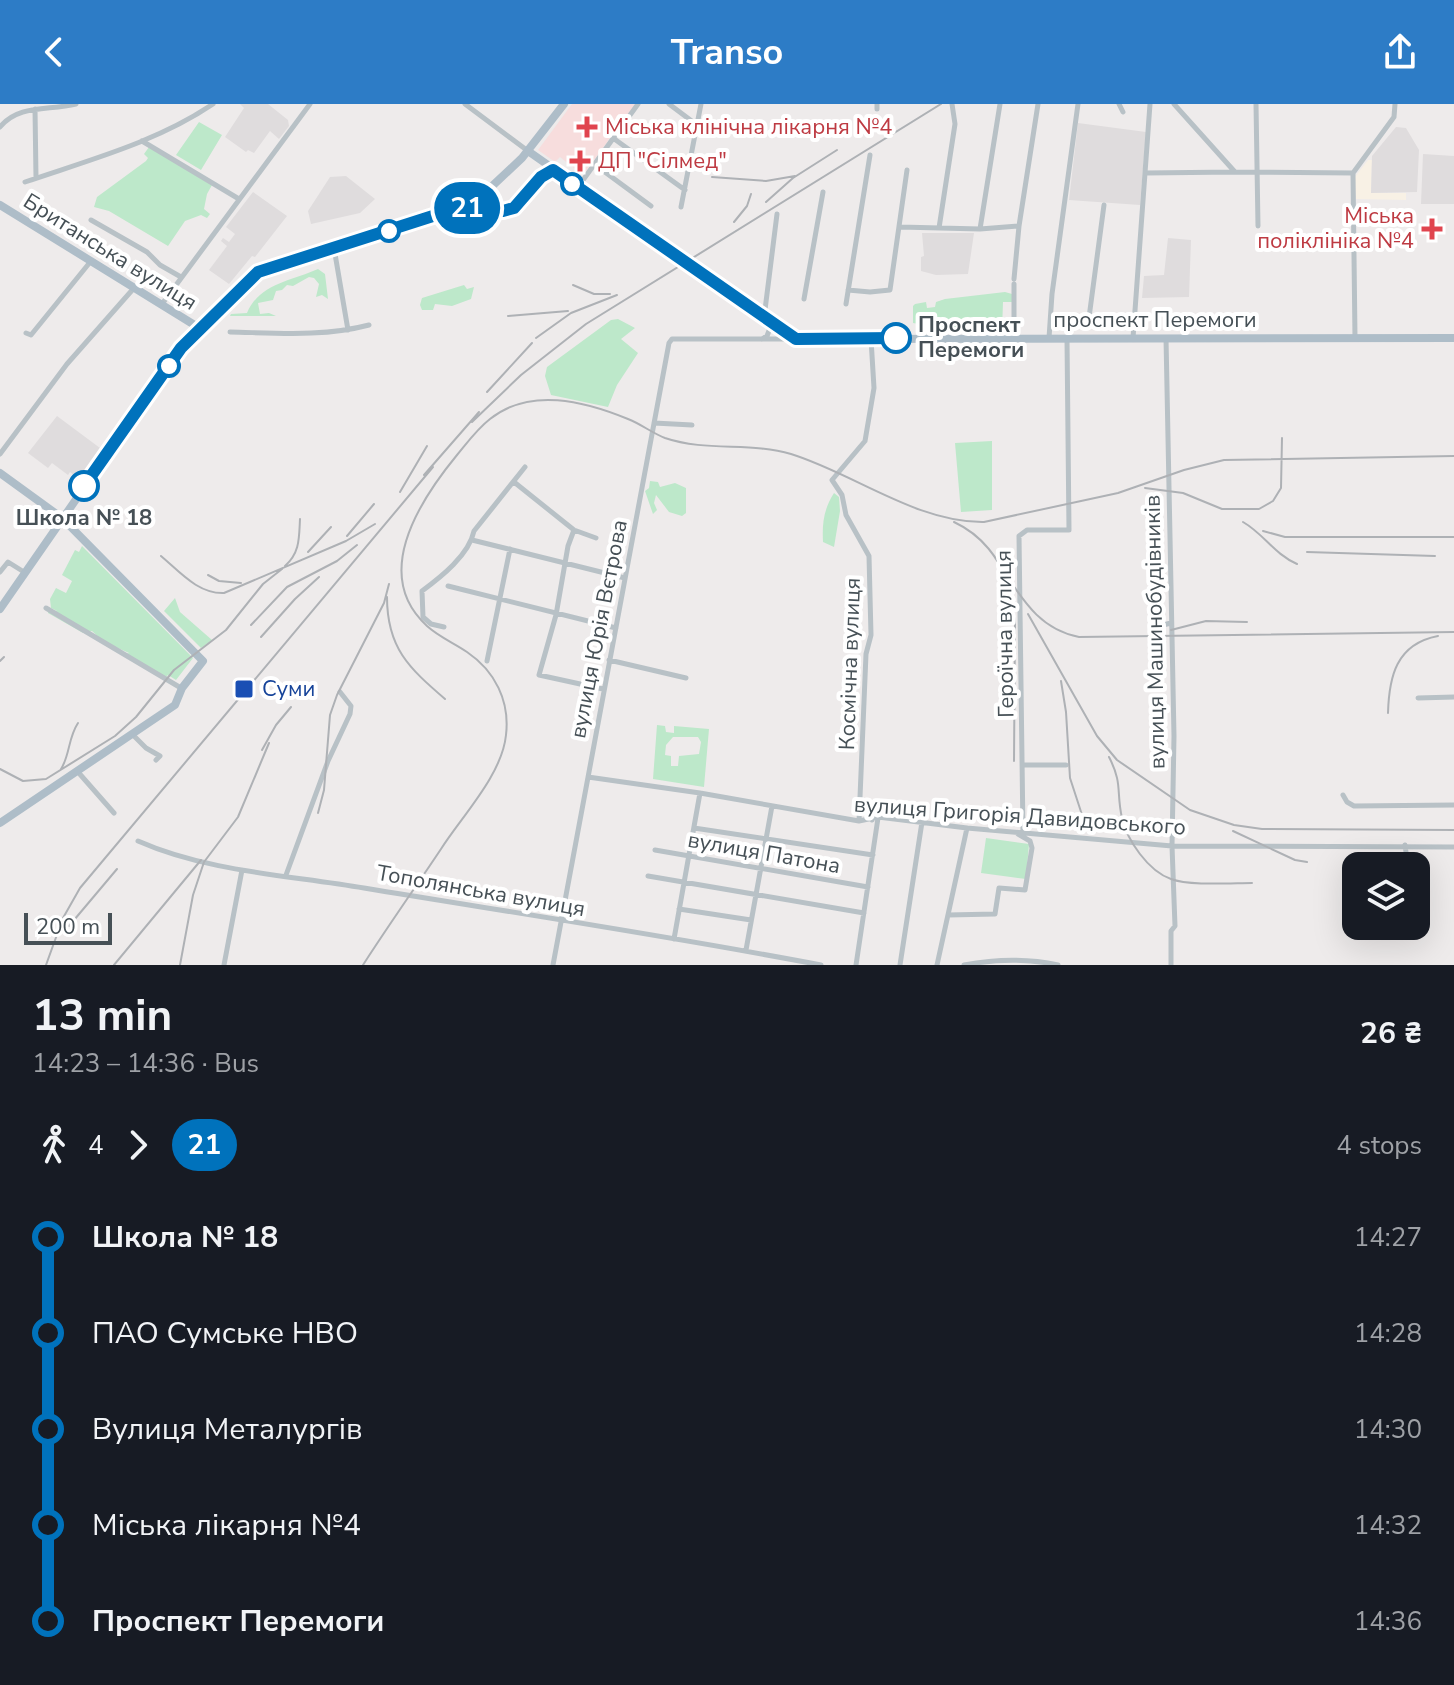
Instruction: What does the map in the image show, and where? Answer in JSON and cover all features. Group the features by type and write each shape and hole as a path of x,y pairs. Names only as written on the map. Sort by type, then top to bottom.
{"main road":[{"path":"0,609 181,348 263,269 461,207 489,189 528,151 564,104"},
{"path":"528,151 796,339"},
{"path":"461,207 503,211 514,208 541,177 553,170"},
{"name":"Британська вулиця","path":"0,205 201,329"},
{"name":"проспект Перемоги","path":"796,339 1454,338"},
{"path":"0,473 62,518 202,657 202,663 182,688 175,705 0,823"}],"street":[{"path":"0,127 19,111 76,104"},
{"path":"25,182 142,141 213,104"},
{"path":"161,305 310,104"},
{"path":"465,104 528,151"},
{"path":"577,187 638,104"},
{"path":"669,104 698,125"},
{"path":"681,207 701,104"},
{"path":"939,228 955,124 952,104"},
{"path":"980,229 1000,104"},
{"path":"1014,338 1014,282 1019,226 1038,104"},
{"path":"1049,338 1052,294 1078,104"},
{"path":"1119,104 1123,112"},
{"path":"1133,338 1150,104"},
{"path":"1174,104 1235,172"},
{"path":"1256,104 1258,226"},
{"path":"1355,338 1353,173 1394,117 1395,104"},
{"path":"35,109 36,178"},
{"path":"613,138 685,190"},
{"path":"142,141 239,199"},
{"path":"846,304 870,155"},
{"path":"594,164 651,206"},
{"path":"848,290 870,292 890,290 892,286 907,170"},
{"path":"1146,173 1353,173"},
{"path":"804,299 823,192"},
{"path":"1104,205 1088,325 1134,325"},
{"path":"759,340 769,332 764,318 777,214"},
{"path":"91,220 147,252 160,265 181,277"},
{"path":"900,227 980,229 1019,226"},
{"path":"334,248 348,330"},
{"path":"26,333 31,335 42,323 91,261"},
{"path":"0,454 65,366 134,288"},
{"path":"230,332 314,333 369,325"},
{"name":"вулиця Машинобудівників","path":"1166,337 1174,736 1172,846 1175,926 1171,931 1171,965"},
{"name":"Космічна вулиця","path":"859,821 866,654 871,635 869,556 846,515 842,495 832,480 865,441 874,388 871,338"},
{"name":"Героїчна вулиця","path":"1023,833 1019,536 1027,530 1069,530 1067,338"},
{"name":"проспект Перемоги","path":"669,343 672,339 796,339"},
{"name":"вулиця Юрія Вєтрова","path":"553,965 669,343"},
{"path":"654,423 692,425"},
{"path":"444,627 431,624 423,617 422,591 443,575 525,467"},
{"path":"514,482 574,530 596,538"},
{"path":"574,530 568,546 556,615 539,675 603,689"},
{"path":"472,540 625,578"},
{"path":"487,661 510,549"},
{"path":"0,572 8,562 24,572"},
{"path":"448,586 616,628"},
{"path":"46,608 182,688"},
{"path":"1153,624 1171,623"},
{"path":"609,660 686,678"},
{"path":"286,875 328,761 350,714 351,706 340,692"},
{"path":"1418,698 1454,697"},
{"path":"133,735 160,756 156,760"},
{"path":"1022,765 1066,765"},
{"path":"78,772 114,813"},
{"name":"вулиця Григорія Давидовського","path":"588,777 697,792 859,821 875,818 1172,846 1454,847"},
{"path":"674,939 694,828 697,792"},
{"path":"1343,795 1354,806 1454,805"},
{"path":"856,965 873,855 875,818 862,796"},
{"path":"746,951 772,806"},
{"path":"900,965 922,822"},
{"path":"694,828 873,855"},
{"path":"937,965 967,828"},
{"path":"948,915 995,914 999,888 1025,890 1032,848 1030,841 1015,832"},
{"name":"Тополянська вулиця","path":"138,841 171,854 242,870 821,965"},
{"path":"1405,845 1406,852"},
{"name":"вулиця Патона","path":"655,850 868,887"},
{"path":"224,965 242,870"},
{"path":"648,876 864,913"},
{"path":"679,909 751,920"},
{"path":"964,965 1021,960 1058,965"}],"shaded area":[{"path":"240,104 268,104 288,120 289,126 279,139 270,131 254,153 246,152 225,137 244,108"},
{"name":"Міська клінічна лікарня №4","path":"572,104 635,104 583,175 560,157 555,162 538,150"},
{"path":"1078,123 1146,132 1140,205 1069,200"},
{"path":"1396,127 1406,128 1419,150 1417,192 1371,193 1372,156"},
{"path":"1423,154 1454,156 1454,204 1421,204"},
{"path":"1368,160 1372,160 1371,193 1406,193 1406,200 1356,199 1354,178"},
{"path":"346,176 375,199 360,213 311,224 308,211 330,177"},
{"path":"253,192 287,216 229,284 209,270 227,246 221,241 223,238 229,242 235,234 226,227"},
{"path":"922,233 974,233 968,274 936,275 921,271 921,257 924,256"},
{"path":"1168,238 1191,240 1189,297 1142,298 1144,276 1164,275"},
{"path":"57,416 100,448 79,479 52,463 48,468 28,453"}],"green space":[{"path":"199,122 222,135 201,170 176,155"},
{"path":"149,147 212,185 204,209 210,214 207,218 201,215 185,221 168,246 109,211 94,207 97,197 146,161 148,158 144,154"},
{"path":"318,269 325,274 328,299 322,295 316,297 319,284 309,277 276,291 273,300 258,303 260,314 276,316 230,316 247,313 252,303 268,289"},
{"path":"464,285 467,289 474,287 471,299 452,306 435,304 433,310 422,310 422,298"},
{"path":"1005,292 1012,294 1012,302 1003,302 1002,331 930,332 930,326 913,323 915,304 926,302 927,308 935,307 936,302 945,299"},
{"path":"618,319 635,328 621,339 638,353 617,385 608,407 551,395 545,376 547,367 611,320"},
{"path":"992,441 992,510 961,512 955,443"},
{"path":"650,481 658,482 660,487 675,483 686,488 686,513 682,516 669,512 656,495 654,503 657,510 653,514 645,491"},
{"path":"834,493 839,497 840,511 834,547 823,542 823,522"},
{"path":"82,546 193,658 176,680 168,675 165,678 126,654 129,653 104,642 92,631 83,633 48,613 48,610 57,611 51,608 50,599 56,588 66,593 72,581 62,575 75,550 79,552"},
{"path":"175,598 180,612 212,640 201,648 164,611"},
{"path":"657,725 665,726 666,732 674,733 674,726 709,729 704,787 653,779","holes":["673,737 698,737 701,742 699,754 679,756 678,766 671,766 671,756 665,755 666,745"]},
{"path":"986,838 1029,844 1026,879 981,873"}],"railway":[{"path":"472,422 521,375 586,324 941,104"},
{"path":"766,202 793,178 837,150"},
{"path":"712,177 766,181 795,176"},
{"path":"734,222 747,206 751,194"},
{"path":"573,285 594,294 610,294"},
{"path":"536,338 571,313 617,295"},
{"path":"508,316 568,311"},
{"path":"487,392 532,343"},
{"path":"363,965 480,795 503,750 506,710 493,678 467,652 427,626 411,606 403,584 402,561 416,515 443,473 476,432 506,409 522,403 558,400 594,407 681,442 776,450 814,462 910,506 959,520 984,522 1118,493 1224,460 1454,456"},
{"path":"424,475 479,412"},
{"path":"1145,488 1183,493 1222,509 1259,509 1273,501 1281,488 1282,438"},
{"path":"400,492 427,446"},
{"path":"46,965 63,918 80,888 433,467"},
{"path":"347,536 374,504"},
{"path":"285,566 296,550 300,519"},
{"path":"954,522 974,534 989,549 1012,586"},
{"path":"1243,522 1297,564"},
{"path":"161,556 198,586 224,593 346,541 375,524"},
{"path":"308,552 331,527"},
{"path":"1263,531 1285,537 1454,537"},
{"path":"251,625 287,587 337,561 357,545"},
{"path":"1307,552 1435,556"},
{"path":"0,769 23,781 46,779 115,736 136,717 174,670 226,630 263,584 282,569"},
{"path":"208,575 219,581 241,583"},
{"path":"1014,761 1015,622 1006,575 1036,615 1055,629 1079,637 1454,632"},
{"path":"261,637 319,577"},
{"path":"318,813 324,790 330,715 384,603 389,584"},
{"path":"387,597 391,630 402,656 445,699"},
{"path":"1028,614 1097,736 1117,760 1190,810 1234,825 1262,829 1454,830"},
{"path":"1171,630 1206,621 1247,622"},
{"path":"1388,713 1393,675 1404,654 1424,640 1438,636"},
{"path":"0,661 4,657"},
{"path":"1061,681 1070,778 1085,824"},
{"path":"262,750 291,707"},
{"path":"61,769 78,723"},
{"path":"180,965 193,895 204,862 238,817 269,743"},
{"path":"1109,757 1118,781 1125,827 1140,854 1154,869 1171,879 1188,883 1252,883"},
{"path":"1233,831 1295,860 1307,862"},
{"path":"114,965 201,860"},
{"path":"69,926 117,869"}],"bus line":[{"name":"21","path":"84,486 181,348 218,315 258,272 461,207 487,211 514,208 541,177 553,170 796,339 896,338"}],"place":[{"name":"Міська клінічна лікарня №4","path":"587,127"},
{"name":"ДП \"Сілмед\"","path":"580,161"},
{"name":"Міська поліклініка №4","path":"1432,229"},
{"name":"Проспект Перемоги","path":"896,338"},
{"name":"Школа № 18","path":"84,486"},
{"name":"Суми","path":"244,689"}]}
